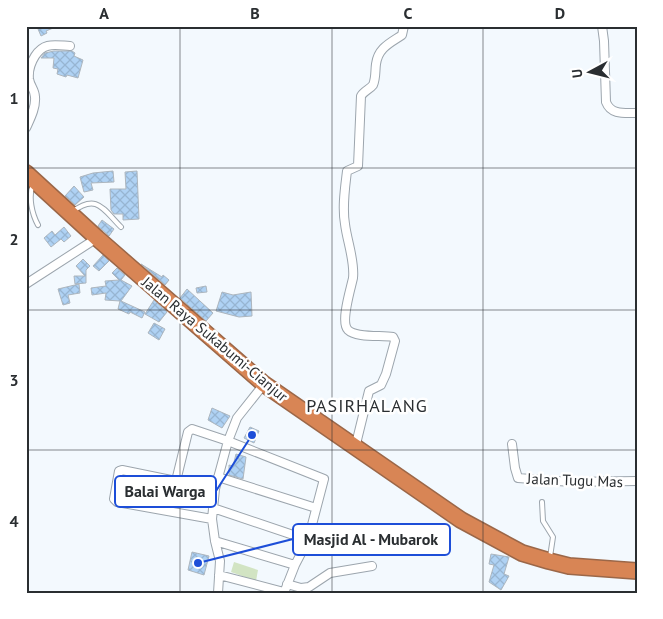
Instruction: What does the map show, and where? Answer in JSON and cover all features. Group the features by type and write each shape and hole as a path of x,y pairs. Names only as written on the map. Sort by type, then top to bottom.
{"highway":[{"name":"Jalan Raya Sukabumi-Cianjur","path":"30,176 260,389 355,448 461,520 522,553 549,561 569,566 637,571"}],"street":[{"path":"355,448 369,391 381,385 395,341 393,337 352,332 345,325 353,278 353,268 344,222 347,171 358,166 361,96 372,85 376,75 377,61 383,48 402,36 404,26"},
{"path":"602,26 606,102 608,108 613,112 637,113"},
{"path":"26,128 35,102 29,68 32,61 39,49 46,46 70,46"},
{"path":"26,284 97,238"},
{"path":"218,593 220,561 212,519 215,489 228,441 240,414 260,389"},
{"path":"176,481 189,430 192,429 228,441 324,479 308,540 285,590"},
{"name":"Jalan Tugu Mas","path":"512,444 518,478 571,482 637,481"},
{"path":"212,519 117,502 114,499 120,470 215,489"},
{"path":"218,477 316,508"},
{"path":"213,508 308,540"},
{"path":"215,541 295,565"},
{"path":"219,575 252,589 285,590 309,587 330,573 372,566"}],"lane":[{"path":"30,176 33,215 38,225"},
{"path":"70,213 84,204 93,203 99,206 121,228"},
{"path":"542,502 541,518 553,537 549,561"}],"green space":[{"path":"234,562 258,570 256,581 231,572"}],"building":[{"path":"43,26 58,26 46,31 47,33 41,36 38,29"},
{"path":"72,51 75,53 74,56 83,60 78,78 57,74 58,69 53,68 54,58 41,58 45,53"},
{"path":"113,171 114,182 91,183 93,190 84,192 80,177 93,173"},
{"path":"137,171 139,219 123,220 123,214 114,214 111,210 110,189 126,189 125,172"},
{"path":"74,186 84,197 75,205 65,196"},
{"path":"102,220 114,229 109,236 98,226"},
{"path":"64,227 71,236 64,242 61,239 51,247 44,238 52,231 55,235"},
{"path":"103,255 109,261 99,271 93,266"},
{"path":"83,259 90,266 86,270 86,283 75,284 74,276 85,276 76,266"},
{"path":"141,264 162,277 163,275 169,280 165,285"},
{"path":"117,268 125,275 121,280 132,286 121,301 145,312 142,318 118,309 120,301 105,300 106,293 92,295 91,288 106,286 105,281 119,280 112,273"},
{"path":"79,284 80,293 68,295 70,303 63,305 58,289"},
{"path":"206,286 207,292 197,293 196,288"},
{"path":"187,289 213,313 206,321 180,298"},
{"path":"222,292 233,295 251,292 252,316 239,317 216,311"},
{"path":"154,300 167,312 159,322 145,314"},
{"path":"154,323 165,329 159,340 148,333"},
{"path":"212,408 230,416 222,428 208,420"},
{"path":"250,427 259,431 254,443 244,438"},
{"path":"236,454 246,457 243,479 229,475 229,465 233,466"},
{"path":"192,552 209,556 204,575 188,570"},
{"path":"491,554 509,557 504,574 509,576 501,590 489,582 494,565 489,564"}],"place":[{"name":"Balai Warga","path":"252,435"},
{"name":"Masjid Al - Mubarok","path":"198,563"}],"district":[{"name":"PASIRHALANG","path":"367,405"}]}
